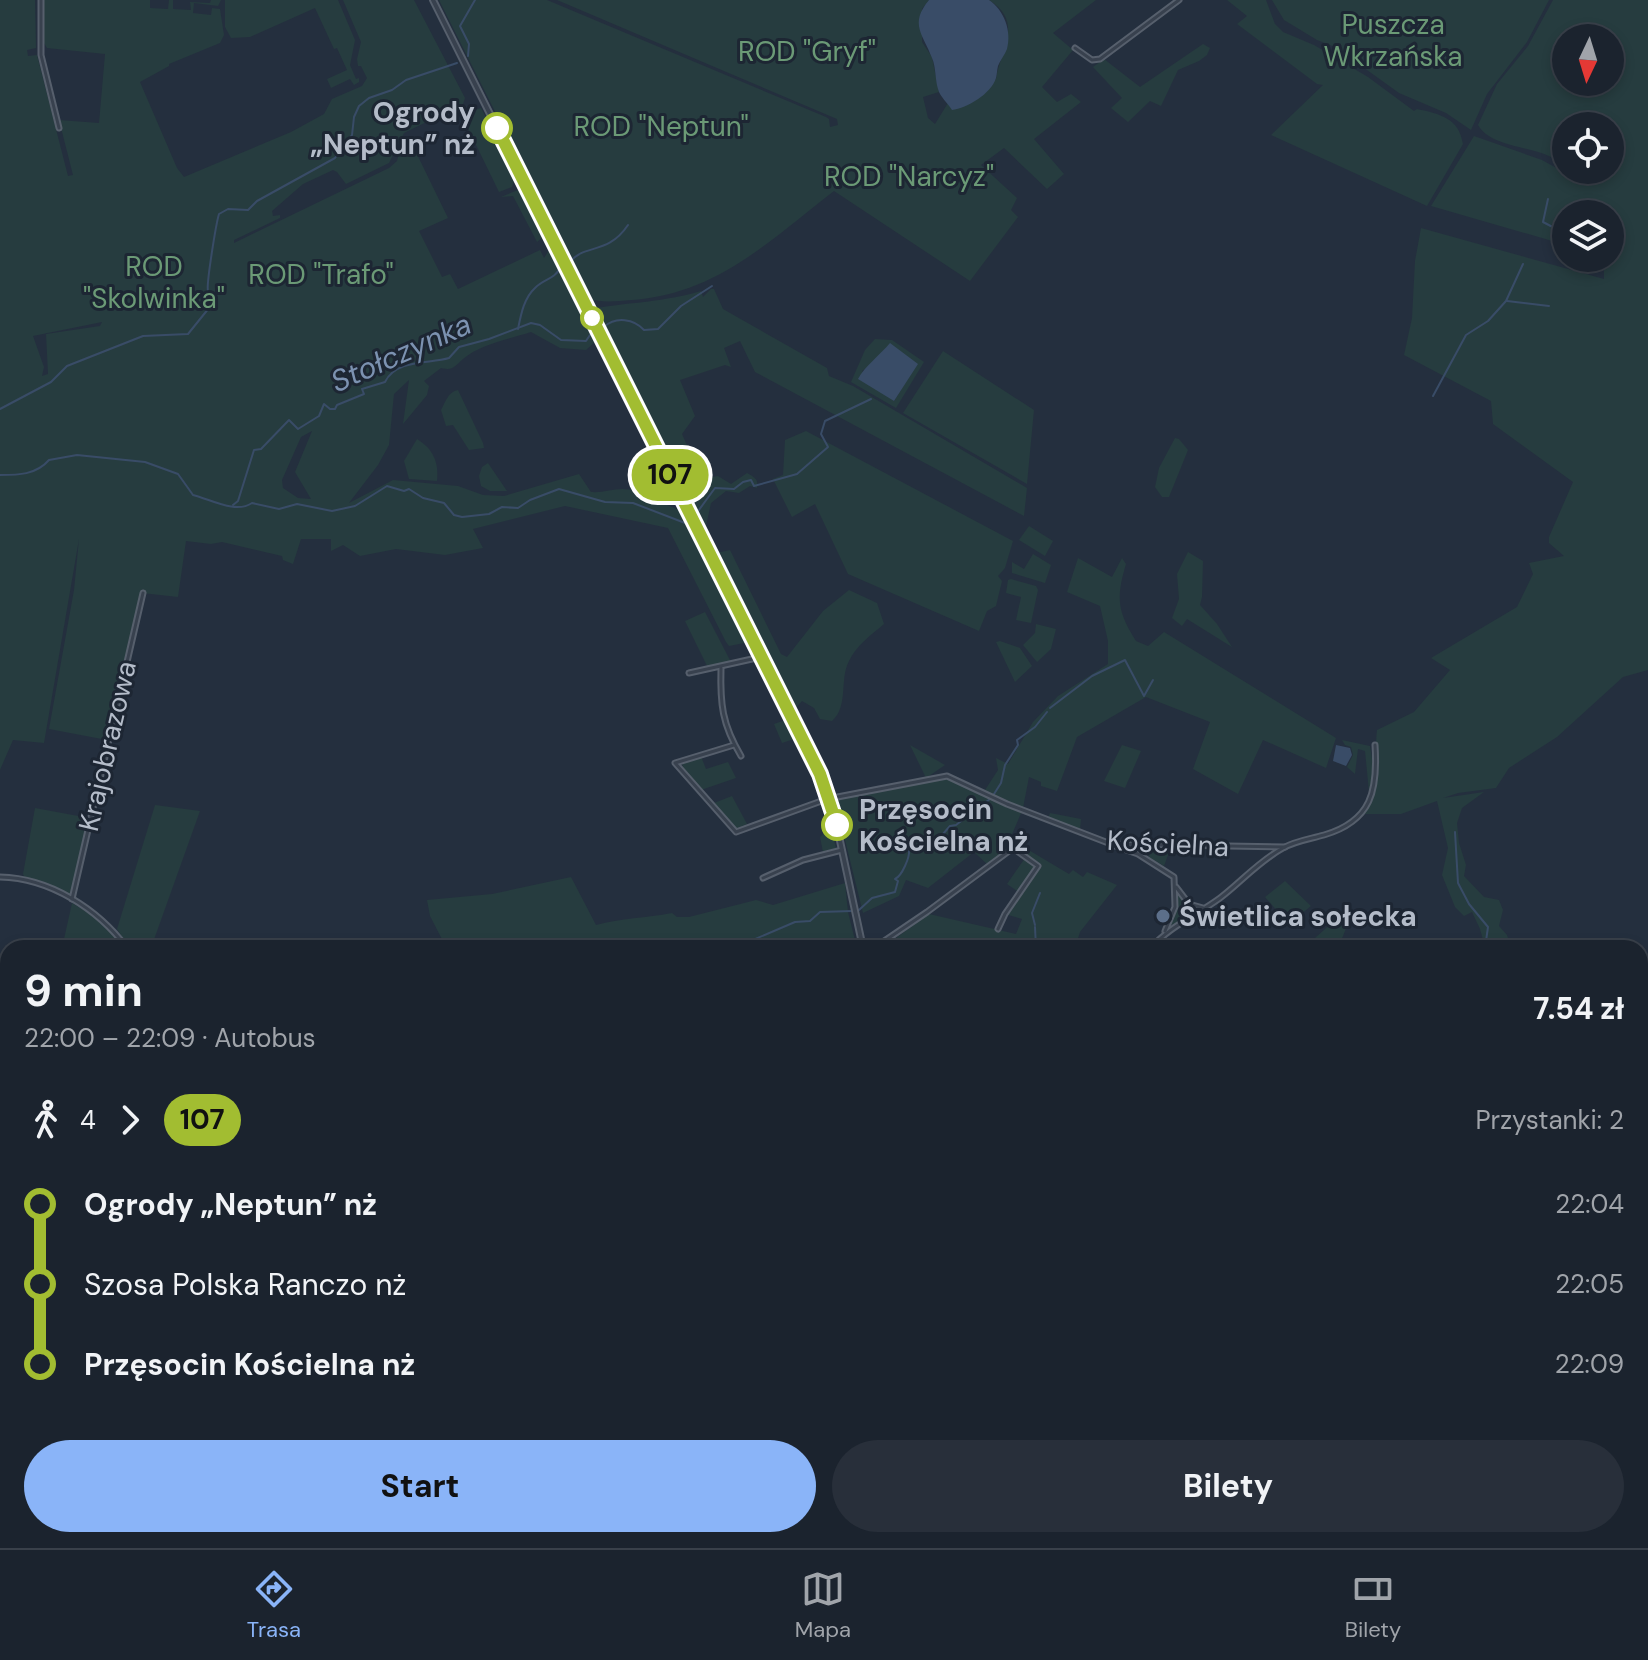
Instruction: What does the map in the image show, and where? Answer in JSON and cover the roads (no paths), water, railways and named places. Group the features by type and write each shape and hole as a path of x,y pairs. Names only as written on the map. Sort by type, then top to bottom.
{"street":[{"path":"41,0 41,55 59,128"},
{"path":"433,0 830,798 861,940"},
{"path":"1075,48 1092,60 1100,59 1179,0"},
{"name":"Krajobrazowa","path":"72,899 143,593"},
{"path":"689,673 761,657"},
{"path":"721,668 721,709 741,756"},
{"name":"Kościelna","path":"734,745 675,763 736,832 830,798 947,776 1007,804 1111,844 1285,847"},
{"path":"1158,940 1285,847 1335,832 1359,818 1375,786 1375,745"},
{"path":"1111,844 1132,852 1170,873 1175,879 1173,914 1163,935"},
{"path":"1132,852 1133,844"},
{"path":"886,940 1013,848 1038,866 998,929"},
{"path":"763,878 803,860 842,850"},
{"path":"0,877 45,886 72,899 101,918 120,940"},
{"path":"1176,886 1189,904 1206,907"}],"water":[{"path":"929,0 989,0 1003,15 1007,28 1007,49 993,84 978,99 958,109 952,110 939,92 933,62 920,29 920,16"},
{"path":"890,343 918,364 894,401 858,379"},
{"path":"1336,745 1350,748 1352,755 1346,766 1333,761"}],"waterway":[{"name":"Stołczynka","path":"468,56 469,44 460,26 475,0"},
{"name":"Stołczynka","path":"0,409 51,382 67,366 143,336 188,334 213,303 208,286 219,214 228,209 248,210 257,201 335,158 352,135 359,106 369,98 392,90 406,80 457,63"},
{"path":"1548,199 1543,222 1552,227"},
{"path":"570,262 576,256 612,241 628,225"},
{"path":"1433,396 1466,335 1488,321 1506,301 1523,264"},
{"path":"518,329 531,292 560,268"},
{"path":"604,327 614,321 625,320 644,330 658,329 681,306 712,286"},
{"path":"1507,301 1549,306"},
{"name":"Stołczynka","path":"233,505 238,501 254,450 261,449 289,420 298,429 319,416 324,404 335,409 337,405 364,394 362,389 385,382 397,369 449,358 459,347 531,323 540,325 561,340 586,341 592,332"},
{"path":"696,514 715,488 734,489 751,480 754,486 797,474 828,447 821,434 825,421 871,399"},
{"path":"0,475 26,473 38,469 49,460 77,455 145,462 178,474 193,495 231,507 252,503 279,509 297,504 332,511 355,506 387,486 404,491 409,489 423,498 444,503 454,515 462,517 489,514 502,507 518,508 559,489 605,502 633,503 688,522"},
{"path":"1050,708 1092,676 1125,660 1144,696 1153,680"},
{"path":"994,794 1001,783 1005,765 1018,745 1017,740 1035,727 1047,712"},
{"path":"859,910 872,898 895,892 898,881 895,879 905,866 909,850 936,842 950,826 956,825 990,799"},
{"path":"1455,832 1458,883 1469,904 1488,927 1486,940"},
{"path":"1035,925 1032,913 1040,893"},
{"path":"753,940 795,922 810,921 820,912 852,911"},
{"path":"1035,927 1036,940"}],"place":[{"name":"Ogrody „Neptun” nż","path":"497,128"},
{"name":"Przęsocin Kościelna nż","path":"837,825"},
{"name":"Świetlica sołecka","path":"1163,916"}],"park label":[{"name":"Puszcza Wkrzańska","path":"1393,40"},
{"name":"ROD \"Gryf\"","path":"807,51"},
{"name":"ROD \"Neptun\"","path":"661,126"},
{"name":"ROD \"Narcyz\"","path":"909,176"},
{"name":"ROD \"Trafo\"","path":"321,274"},
{"name":"ROD \"Skolwinka\"","path":"154,282"}]}
